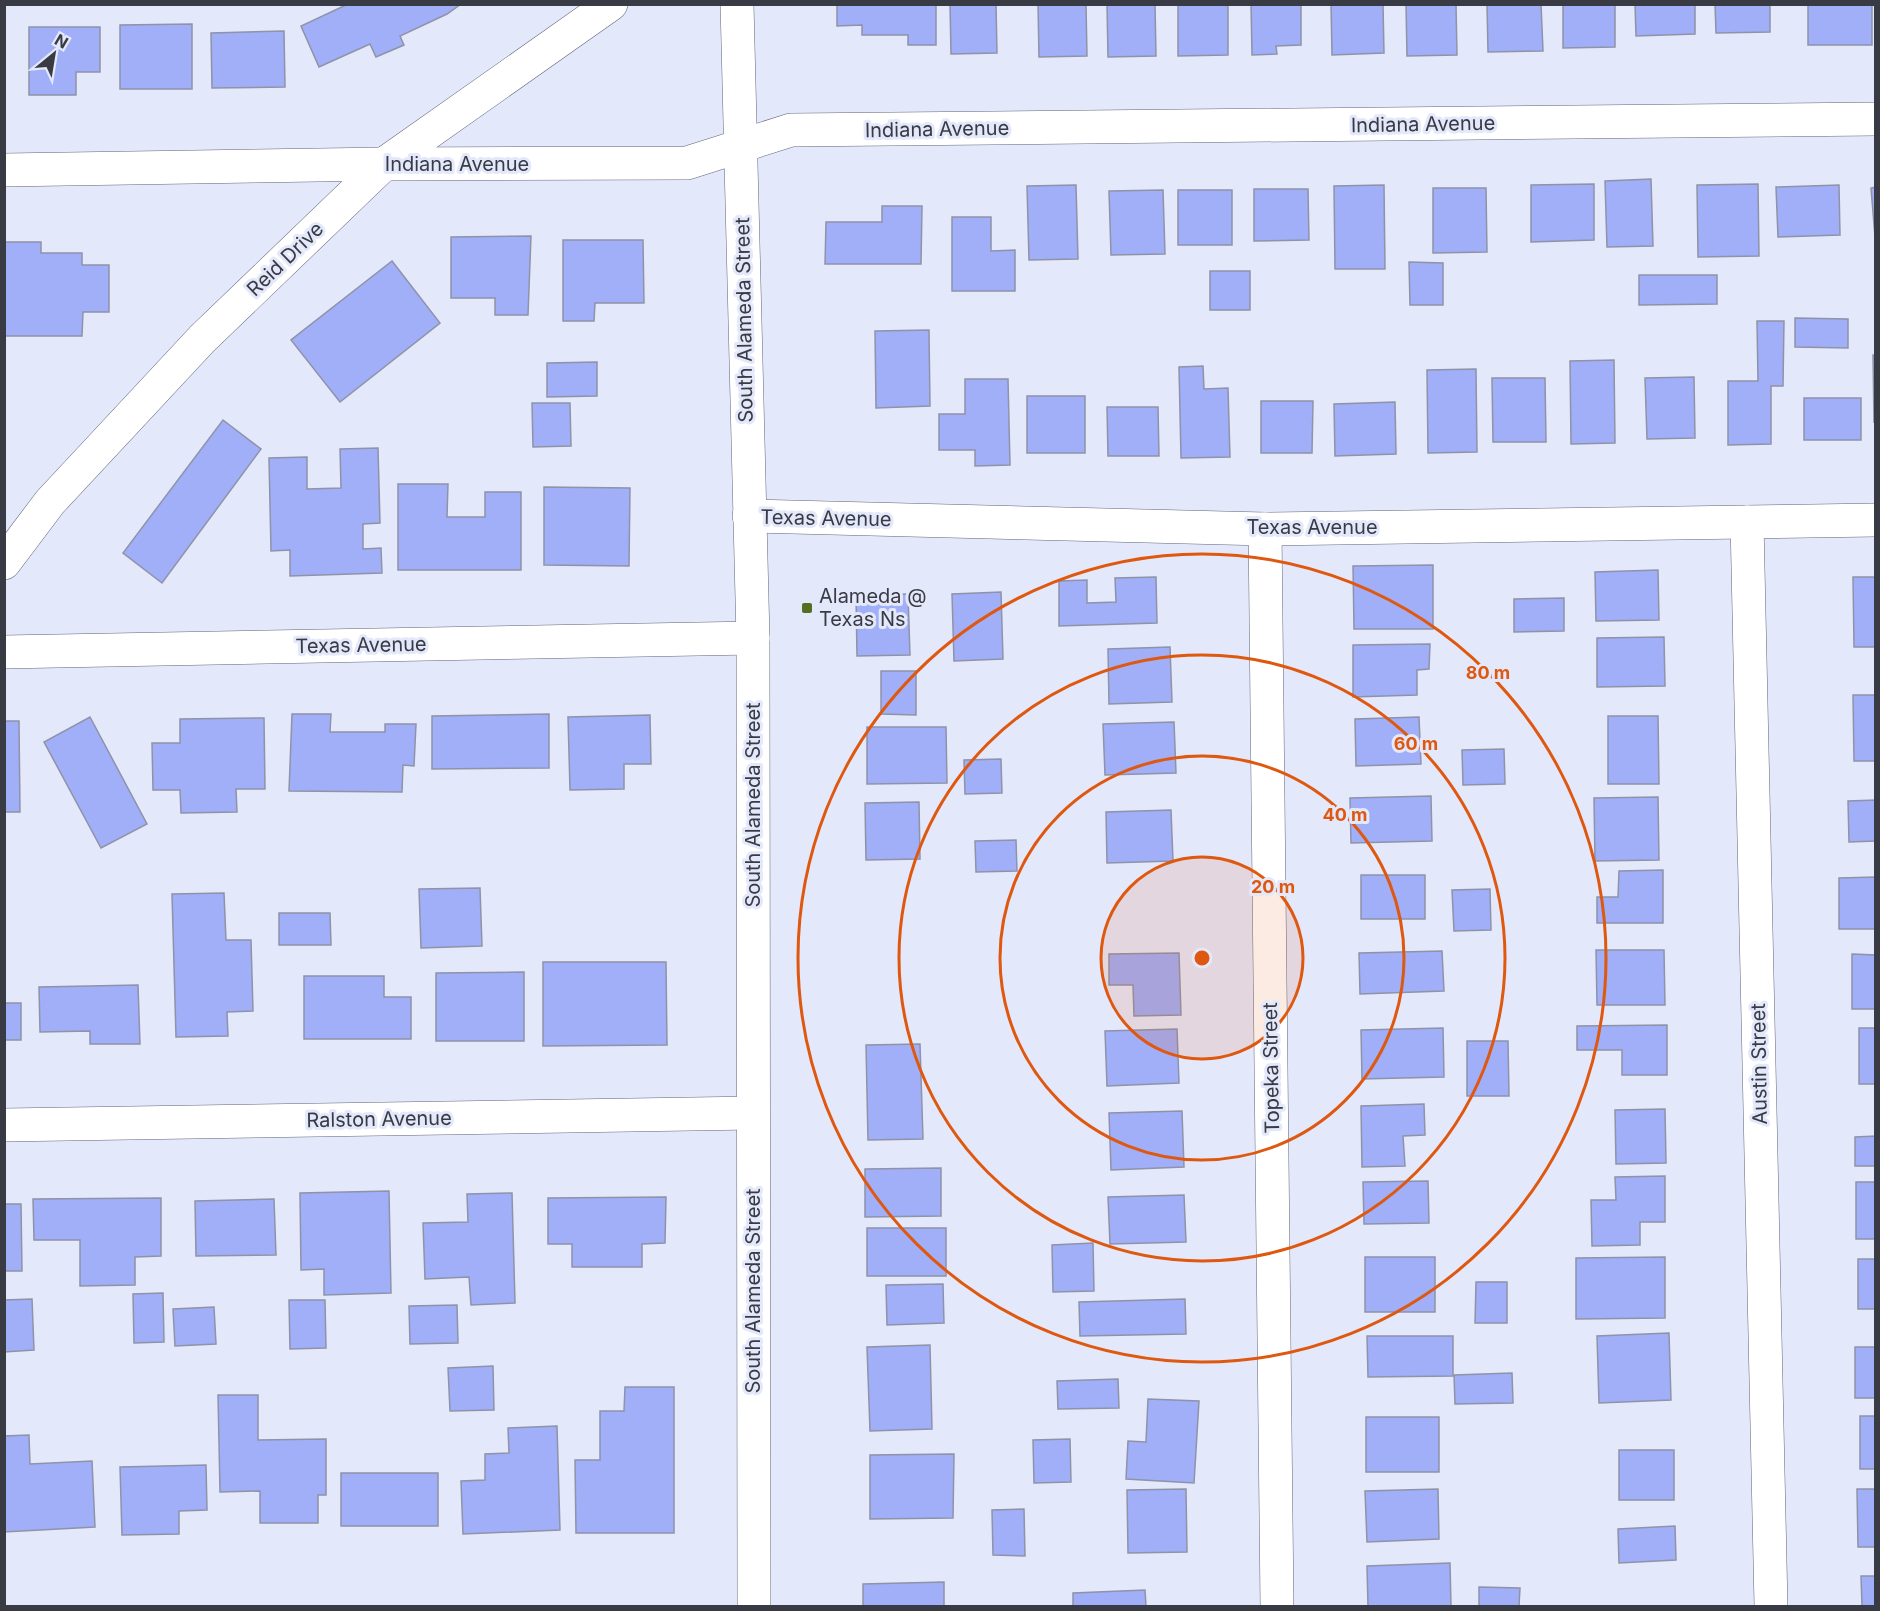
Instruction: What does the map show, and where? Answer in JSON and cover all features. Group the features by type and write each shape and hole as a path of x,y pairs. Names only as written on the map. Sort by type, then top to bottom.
{"street":[{"name":"Reid Drive","path":"4,563 50,502 202,339 384,164 611,4"},
{"name":"South Alameda Street","path":"737,4 753,638 754,1606"},
{"name":"Indiana Avenue","path":"4,171 384,164 687,164 791,130 1875,119"},
{"name":"Texas Avenue","path":"749,516 1265,529 1875,520"},
{"name":"Austin Street","path":"1747,522 1771,1606"},
{"name":"Topeka Street","path":"1265,529 1276,1606"},
{"name":"Texas Avenue","path":"4,652 753,638"},
{"name":"Ralston Avenue","path":"4,1125 753,1113"}],"building":[{"path":"348,4 461,4 447,14 400,36 404,45 376,57 370,44 319,67 301,26"},
{"path":"837,4 936,4 936,45 908,45 908,35 862,35 862,25 837,26"},
{"path":"950,4 996,4 997,53 951,54"},
{"path":"1038,4 1086,4 1087,56 1039,57"},
{"path":"1107,4 1155,4 1156,56 1108,57"},
{"path":"1178,4 1228,4 1228,55 1178,56"},
{"path":"1251,4 1301,4 1301,45 1276,46 1277,54 1252,55"},
{"path":"1331,4 1383,4 1384,53 1332,55"},
{"path":"1406,4 1456,4 1457,55 1407,56"},
{"path":"1541,4 1543,51 1488,52 1487,5"},
{"path":"1563,4 1615,4 1615,47 1563,48"},
{"path":"1635,4 1695,4 1695,34 1636,36"},
{"path":"1715,4 1770,4 1770,32 1716,33"},
{"path":"1808,4 1872,4 1872,45 1808,45"},
{"path":"192,24 192,89 120,89 120,25"},
{"path":"29,27 100,27 100,72 76,72 76,95 29,95"},
{"path":"284,31 285,87 212,88 211,33"},
{"path":"1651,179 1653,246 1607,247 1605,181"},
{"path":"1594,184 1594,240 1531,242 1531,185"},
{"path":"1758,184 1759,256 1698,257 1697,185"},
{"path":"1076,185 1078,259 1029,260 1027,186"},
{"path":"1384,185 1385,269 1335,269 1334,186"},
{"path":"1839,185 1840,235 1778,237 1776,187"},
{"path":"1876,187 1876,249 1871,188"},
{"path":"1433,188 1486,188 1487,252 1433,253"},
{"path":"1254,189 1308,189 1309,240 1254,241"},
{"path":"1163,190 1165,254 1111,255 1109,191"},
{"path":"1178,190 1232,190 1232,245 1178,245"},
{"path":"882,206 922,206 921,264 825,264 826,222 882,222"},
{"path":"952,217 991,217 991,251 1015,250 1015,291 952,291"},
{"path":"531,236 528,315 495,315 495,298 451,298 451,237"},
{"path":"563,240 643,240 644,303 595,303 594,321 563,321"},
{"path":"4,242 41,242 41,253 82,253 82,265 109,265 109,312 83,312 82,336 4,336"},
{"path":"392,261 440,323 340,402 291,340"},
{"path":"1409,262 1443,263 1443,305 1410,305"},
{"path":"1210,271 1250,271 1250,310 1210,310"},
{"path":"1639,275 1717,275 1717,304 1639,305"},
{"path":"1795,318 1848,319 1848,348 1795,347"},
{"path":"1757,321 1784,321 1783,386 1771,386 1771,444 1728,445 1728,381 1758,381"},
{"path":"929,330 930,406 876,408 875,331"},
{"path":"1873,355 1876,355 1874,423"},
{"path":"1614,360 1615,443 1571,444 1570,361"},
{"path":"597,362 597,396 547,397 547,363"},
{"path":"1203,366 1204,389 1228,388 1230,457 1181,458 1179,367"},
{"path":"1476,369 1477,452 1428,453 1427,370"},
{"path":"1694,377 1695,438 1647,439 1645,378"},
{"path":"1492,378 1545,378 1546,442 1493,442"},
{"path":"965,379 1008,379 1010,465 975,466 975,450 939,450 939,414 965,414"},
{"path":"1027,396 1085,396 1085,453 1027,453"},
{"path":"1804,398 1861,398 1861,440 1804,440"},
{"path":"1261,401 1313,401 1312,453 1261,453"},
{"path":"1395,402 1396,454 1335,456 1334,404"},
{"path":"532,403 570,403 571,446 533,447"},
{"path":"1107,407 1158,407 1159,456 1108,456"},
{"path":"223,420 261,449 162,583 123,553"},
{"path":"378,448 380,523 363,524 363,549 381,548 382,573 290,576 290,550 271,551 269,458 307,457 307,489 341,488 340,449"},
{"path":"398,484 448,484 447,517 485,517 485,492 521,492 521,570 398,570"},
{"path":"544,487 630,488 629,566 544,565"},
{"path":"1433,565 1433,629 1354,629 1353,566"},
{"path":"1658,570 1659,620 1596,621 1595,572"},
{"path":"1156,577 1157,623 1059,626 1059,581 1087,580 1087,603 1116,602 1115,578"},
{"path":"1853,577 1876,577 1876,647 1854,647"},
{"path":"1001,592 1003,659 954,661 952,594"},
{"path":"908,594 910,655 857,656 856,595"},
{"path":"1564,598 1564,631 1514,632 1514,599"},
{"path":"1664,637 1665,686 1597,687 1597,638"},
{"path":"1430,644 1429,669 1417,670 1417,695 1353,697 1353,645"},
{"path":"1170,647 1172,702 1109,704 1108,649"},
{"path":"881,671 916,671 916,715 881,714"},
{"path":"1853,695 1876,695 1876,761 1854,761"},
{"path":"292,714 331,714 330,732 385,732 385,724 416,724 414,766 403,765 402,792 289,791"},
{"path":"549,714 549,768 432,769 432,716"},
{"path":"650,715 651,764 624,764 624,789 570,790 568,717"},
{"path":"1608,716 1658,716 1659,784 1608,784"},
{"path":"90,717 147,824 101,848 44,742"},
{"path":"1419,717 1421,764 1356,766 1355,719"},
{"path":"264,718 265,789 236,789 237,812 181,813 180,790 153,790 152,743 180,743 180,719"},
{"path":"4,721 19,721 20,812 4,812"},
{"path":"1174,722 1176,773 1105,775 1103,724"},
{"path":"867,727 946,727 947,783 867,784"},
{"path":"1504,749 1505,784 1463,785 1462,750"},
{"path":"1001,759 1002,793 965,794 964,760"},
{"path":"1431,796 1432,841 1351,843 1350,798"},
{"path":"1658,797 1659,860 1595,861 1594,798"},
{"path":"1876,800 1876,841 1849,842 1848,801"},
{"path":"919,802 920,859 866,860 865,803"},
{"path":"1171,810 1173,861 1107,863 1106,812"},
{"path":"1016,840 1017,871 976,872 975,841"},
{"path":"1663,870 1663,923 1597,923 1597,897 1618,897 1619,871"},
{"path":"1361,875 1425,875 1425,919 1361,919"},
{"path":"1876,877 1876,929 1839,929 1839,878"},
{"path":"480,888 482,946 421,948 419,889"},
{"path":"1490,889 1491,930 1454,931 1452,890"},
{"path":"224,893 226,940 251,940 253,1011 227,1012 228,1036 176,1037 172,894"},
{"path":"279,913 330,913 331,945 279,945"},
{"path":"1596,950 1664,950 1665,1005 1597,1005"},
{"path":"1442,951 1444,991 1360,994 1359,953"},
{"path":"1179,953 1181,1015 1134,1016 1133,985 1109,985 1109,954"},
{"path":"1852,954 1876,955 1876,1009 1852,1009"},
{"path":"543,962 666,962 667,1045 543,1046"},
{"path":"524,972 524,1041 436,1041 436,973"},
{"path":"304,976 384,976 384,997 411,997 411,1039 304,1039"},
{"path":"138,985 140,1044 90,1044 90,1031 40,1032 39,987"},
{"path":"4,1003 21,1003 21,1040 4,1040"},
{"path":"1667,1025 1667,1075 1622,1075 1622,1050 1577,1050 1577,1026"},
{"path":"1443,1028 1444,1077 1362,1079 1361,1030"},
{"path":"1859,1028 1876,1028 1876,1084 1859,1084"},
{"path":"1177,1029 1179,1083 1107,1086 1105,1031"},
{"path":"1467,1041 1508,1041 1509,1096 1467,1096"},
{"path":"920,1044 923,1139 868,1140 866,1045"},
{"path":"1424,1104 1425,1135 1403,1136 1405,1166 1362,1167 1361,1106"},
{"path":"1665,1109 1666,1163 1616,1164 1615,1110"},
{"path":"1182,1111 1184,1167 1111,1170 1109,1113"},
{"path":"1876,1136 1876,1166 1855,1166 1855,1137"},
{"path":"941,1168 941,1216 865,1217 865,1169"},
{"path":"1665,1176 1665,1222 1640,1222 1640,1245 1592,1246 1591,1200 1616,1200 1615,1177"},
{"path":"1428,1181 1429,1223 1364,1224 1363,1182"},
{"path":"1856,1182 1876,1182 1876,1239 1856,1239"},
{"path":"389,1191 391,1293 324,1295 324,1269 301,1270 300,1193"},
{"path":"512,1193 515,1303 471,1305 469,1277 425,1279 423,1223 468,1222 467,1194"},
{"path":"1184,1195 1186,1242 1110,1244 1108,1197"},
{"path":"666,1197 665,1243 642,1244 642,1267 572,1267 572,1244 548,1244 548,1198"},
{"path":"161,1198 161,1256 135,1257 135,1285 80,1286 80,1240 34,1240 33,1199"},
{"path":"274,1199 276,1255 196,1256 195,1201"},
{"path":"4,1204 21,1204 22,1271 4,1271"},
{"path":"867,1228 946,1228 946,1276 867,1276"},
{"path":"1093,1243 1094,1291 1053,1292 1052,1245"},
{"path":"1365,1257 1435,1257 1435,1312 1365,1312"},
{"path":"1665,1257 1665,1318 1576,1319 1576,1258"},
{"path":"1858,1259 1876,1259 1876,1309 1858,1309"},
{"path":"1476,1282 1507,1282 1507,1323 1475,1323"},
{"path":"943,1284 944,1323 887,1325 886,1285"},
{"path":"163,1293 164,1342 134,1343 133,1294"},
{"path":"32,1299 34,1350 4,1352 4,1300"},
{"path":"1185,1299 1186,1334 1080,1336 1079,1302"},
{"path":"289,1300 325,1300 326,1348 290,1349"},
{"path":"457,1305 458,1343 410,1344 409,1306"},
{"path":"214,1307 216,1344 175,1346 173,1309"},
{"path":"1669,1333 1671,1400 1599,1403 1597,1336"},
{"path":"1367,1336 1453,1336 1453,1376 1368,1377"},
{"path":"930,1345 932,1429 870,1431 867,1347"},
{"path":"1855,1347 1876,1347 1876,1398 1855,1398"},
{"path":"493,1366 494,1410 450,1411 448,1368"},
{"path":"1512,1373 1513,1403 1455,1404 1454,1375"},
{"path":"1118,1379 1119,1408 1058,1409 1057,1381"},
{"path":"625,1387 674,1387 674,1533 576,1533 575,1460 600,1460 600,1411 624,1411"},
{"path":"218,1395 258,1395 258,1440 326,1439 326,1495 318,1495 318,1523 260,1523 260,1491 220,1492"},
{"path":"1148,1399 1199,1401 1194,1483 1126,1479 1128,1441 1146,1442"},
{"path":"1860,1416 1876,1416 1876,1469 1860,1469"},
{"path":"1366,1417 1439,1417 1439,1472 1366,1472"},
{"path":"557,1426 560,1530 463,1534 461,1481 485,1480 485,1454 509,1453 508,1428"},
{"path":"29,1435 30,1464 92,1461 95,1527 4,1532 4,1436"},
{"path":"1070,1439 1071,1482 1034,1483 1033,1440"},
{"path":"1619,1450 1674,1450 1674,1500 1619,1500"},
{"path":"954,1454 953,1518 870,1519 870,1455"},
{"path":"206,1465 207,1510 179,1511 179,1534 122,1535 120,1467"},
{"path":"341,1473 438,1473 438,1526 341,1526"},
{"path":"1186,1489 1187,1552 1128,1553 1127,1490"},
{"path":"1438,1489 1439,1539 1367,1542 1365,1491"},
{"path":"1857,1489 1876,1489 1876,1547 1858,1547"},
{"path":"1024,1509 1025,1556 993,1555 992,1510"},
{"path":"1675,1526 1676,1560 1619,1563 1618,1529"},
{"path":"1450,1563 1451,1606 1368,1606 1367,1566"},
{"path":"1861,1576 1876,1576 1876,1606 1862,1606"},
{"path":"944,1582 944,1606 863,1606 863,1584"},
{"path":"1479,1587 1520,1588 1519,1606 1479,1606"},
{"path":"1145,1590 1146,1606 1073,1606 1073,1593"}],"place":[{"name":"Alameda @ Texas Ns","path":"807,608"}]}
